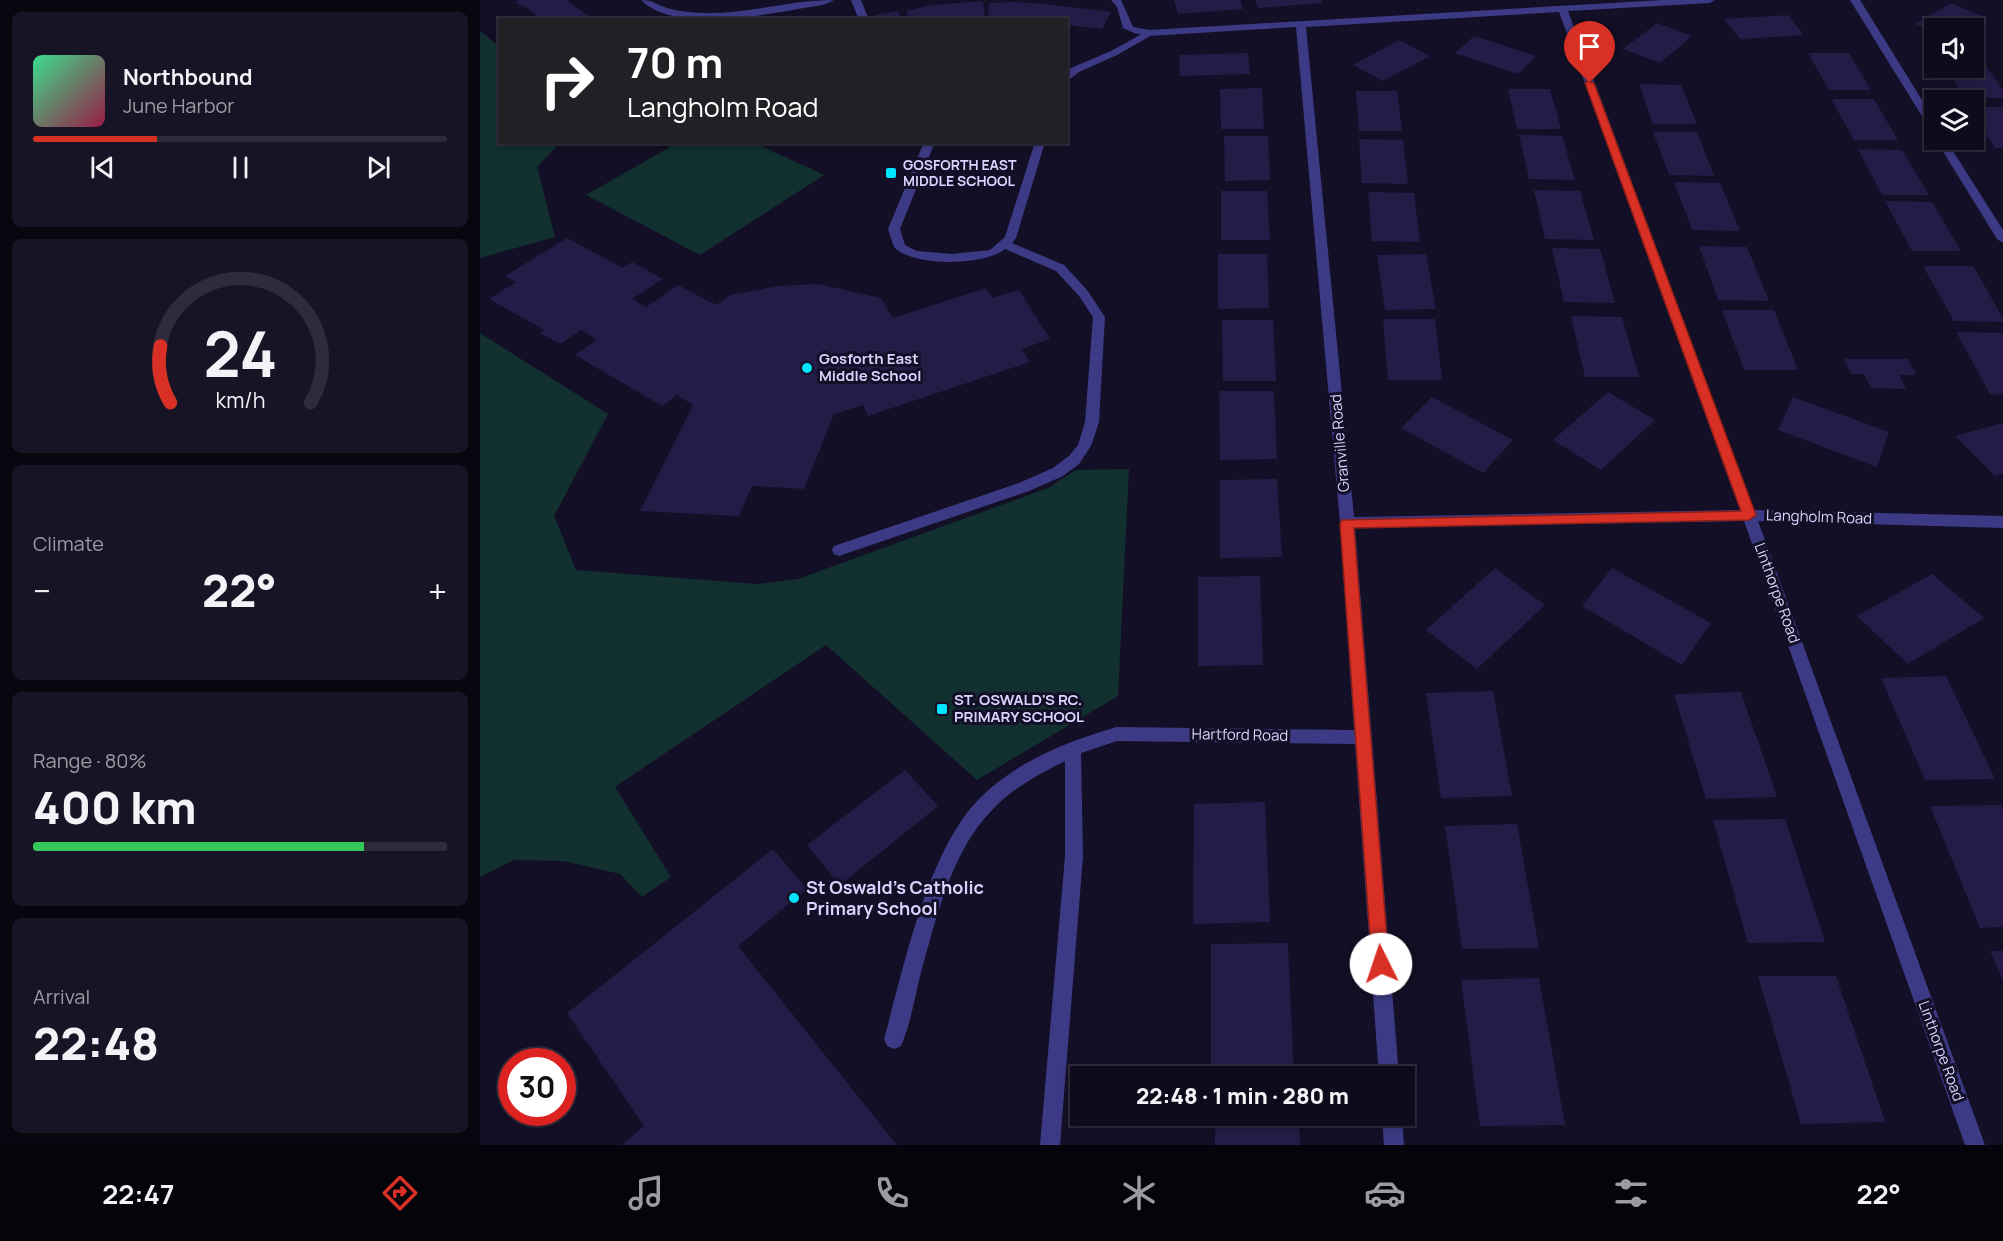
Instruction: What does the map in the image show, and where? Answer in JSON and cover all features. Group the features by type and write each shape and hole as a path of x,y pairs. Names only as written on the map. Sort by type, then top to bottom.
{"street":[{"path":"646,0 663,10 693,15 732,15 766,12 829,0"},
{"path":"856,0 863,18"},
{"path":"1116,0 1121,5 1125,26 1132,32 1149,33 1710,0"},
{"path":"1855,0 1924,111"},
{"name":"Linthorpe Road","path":"1563,9 1749,515 1975,1145"},
{"name":"Granville Road","path":"1301,25 1347,524 1388,1066"},
{"path":"1068,77 1075,70 1114,53 1149,33"},
{"path":"929,144 894,229 900,247 914,255 951,258 993,253 1010,238 1039,144"},
{"path":"1947,150 2003,239"},
{"path":"839,550 1024,487 1066,466 1074,460 1084,446 1092,422 1099,317 1083,293 1060,268 1004,244"},
{"name":"Langholm Road","path":"1347,524 1749,515 2003,522"},
{"name":"Hartford Road","path":"894,1039 935,902 954,853 974,818 1000,791 1033,769 1090,741 1117,734 1364,737"},
{"path":"1050,1145 1074,856 1073,749"},
{"path":"1393,1126 1394,1145"}],"green space":[{"path":"480,31 498,45 498,144 559,144 537,167 555,237 480,258"},
{"path":"675,144 757,144 824,175 700,255 586,195"},
{"path":"480,333 608,414 554,516 576,570 757,584 798,579 1048,488 1076,470 1129,469 1118,696 977,780 826,645 615,787 671,877 642,897 620,874 564,861 514,860 480,877"}],"building":[{"path":"519,0 566,0 591,18 539,18 532,11 515,2"},
{"path":"1174,0 1240,0 1243,9 1178,14"},
{"path":"1255,0 1321,0 1322,3 1258,8"},
{"path":"983,1 985,17 909,18 906,11 932,5"},
{"path":"989,3 1045,4 1111,12 1102,29 1068,25 1068,18 988,18"},
{"path":"1951,3 1987,18 1984,20 1925,18"},
{"path":"898,11 901,18 877,18 876,15"},
{"path":"1788,15 1804,35 1740,39 1724,19"},
{"path":"1924,19 1924,28 1915,24"},
{"path":"1657,23 1692,36 1660,63 1623,49"},
{"path":"1474,36 1536,56 1518,74 1455,53"},
{"path":"1399,40 1430,56 1383,81 1353,65"},
{"path":"1248,53 1250,74 1180,76 1179,55"},
{"path":"1808,53 1849,53 1871,90 1829,90"},
{"path":"1984,63 2003,90 2003,98 1984,98 1984,90 1961,90 1953,78 1984,78"},
{"path":"1639,84 1681,85 1697,124 1653,124"},
{"path":"1262,88 1264,129 1221,129 1220,89"},
{"path":"1508,89 1550,89 1561,129 1517,129"},
{"path":"1356,91 1397,91 1402,131 1359,131"},
{"path":"1831,99 1874,99 1898,140 1854,140"},
{"path":"1984,107 2003,107 2003,148 1995,148 1984,131"},
{"path":"1653,132 1697,132 1714,176 1669,175"},
{"path":"1519,135 1562,136 1575,180 1529,179"},
{"path":"1224,136 1268,136 1270,180 1225,181"},
{"path":"1359,139 1403,140 1408,184 1362,183"},
{"path":"1858,149 1902,150 1929,195 1882,195"},
{"path":"1674,182 1720,183 1740,231 1692,230"},
{"path":"1534,190 1580,191 1594,240 1545,239"},
{"path":"1221,191 1267,191 1270,240 1221,240"},
{"path":"1368,192 1414,193 1420,242 1372,241"},
{"path":"1885,201 1932,202 1961,251 1912,251"},
{"path":"567,238 623,268 632,262 663,279 632,299 646,307 678,285 716,305 730,295 778,286 818,284 881,298 893,318 986,288 992,298 1019,290 1050,339 1022,349 1030,362 868,416 863,405 834,414 804,489 752,486 739,516 640,511 693,405 677,395 662,406 575,355 597,340 581,330 560,344 540,333 544,330 489,299 516,282 505,276"},
{"path":"1699,246 1747,247 1769,301 1718,300"},
{"path":"1552,248 1600,249 1615,303 1564,302"},
{"path":"1218,254 1267,254 1269,308 1218,309"},
{"path":"1426,254 1436,309 1385,310 1377,255"},
{"path":"1923,266 1973,266 2003,318 2003,322 1954,321"},
{"path":"1722,310 1774,310 1798,370 1744,370"},
{"path":"1571,316 1622,317 1639,377 1585,377"},
{"path":"1383,319 1435,319 1442,380 1388,380"},
{"path":"1222,320 1273,320 1276,381 1223,381"},
{"path":"1956,332 2003,333 2003,395 1990,394"},
{"path":"1844,359 1908,359 1916,375 1899,375 1906,389 1871,388 1864,374 1851,374"},
{"path":"1219,391 1274,391 1277,459 1220,460"},
{"path":"1608,392 1655,420 1601,470 1553,440"},
{"path":"1432,397 1513,440 1483,473 1401,428"},
{"path":"1793,397 1889,432 1877,467 1778,430"},
{"path":"2003,423 2003,474 1995,476 1955,436"},
{"path":"1277,479 1282,557 1220,558 1220,480"},
{"path":"1495,568 1545,605 1477,669 1426,630"},
{"path":"1612,568 1711,623 1682,665 1582,606"},
{"path":"1932,574 1984,618 1908,664 1857,616"},
{"path":"1260,576 1263,665 1198,666 1198,577"},
{"path":"1946,676 1995,779 1925,780 1881,678"},
{"path":"1493,691 1512,796 1441,798 1426,693"},
{"path":"1741,692 1777,797 1706,799 1674,694"},
{"path":"905,770 938,806 840,885 807,845"},
{"path":"1265,802 1270,922 1193,924 1194,804"},
{"path":"2001,805 2003,810 2003,927 1980,928 1930,806"},
{"path":"1785,819 1825,942 1748,943 1713,820"},
{"path":"1517,824 1539,948 1462,949 1445,826"},
{"path":"773,849 807,889 738,946 897,1145 622,1145 644,1126 567,1013"},
{"path":"1288,943 1294,1066 1211,1066 1211,944"},
{"path":"1990,951 2003,951 2003,981"},
{"path":"1758,976 1836,976 1885,1122 1801,1124"},
{"path":"1539,978 1565,1125 1480,1126 1461,980"},
{"path":"1215,1126 1299,1126 1300,1145 1215,1145"}],"place":[{"name":"GOSFORTH EAST MIDDLE SCHOOL","path":"891,173"},
{"name":"Gosforth East Middle School","path":"807,368"},
{"name":"ST. OSWALD'S RC. PRIMARY SCHOOL","path":"942,709"},
{"name":"St Oswald's Catholic Primary School","path":"794,898"}],"route":[{"path":"1381,964 1347,524 1749,515 1590,83"}]}
